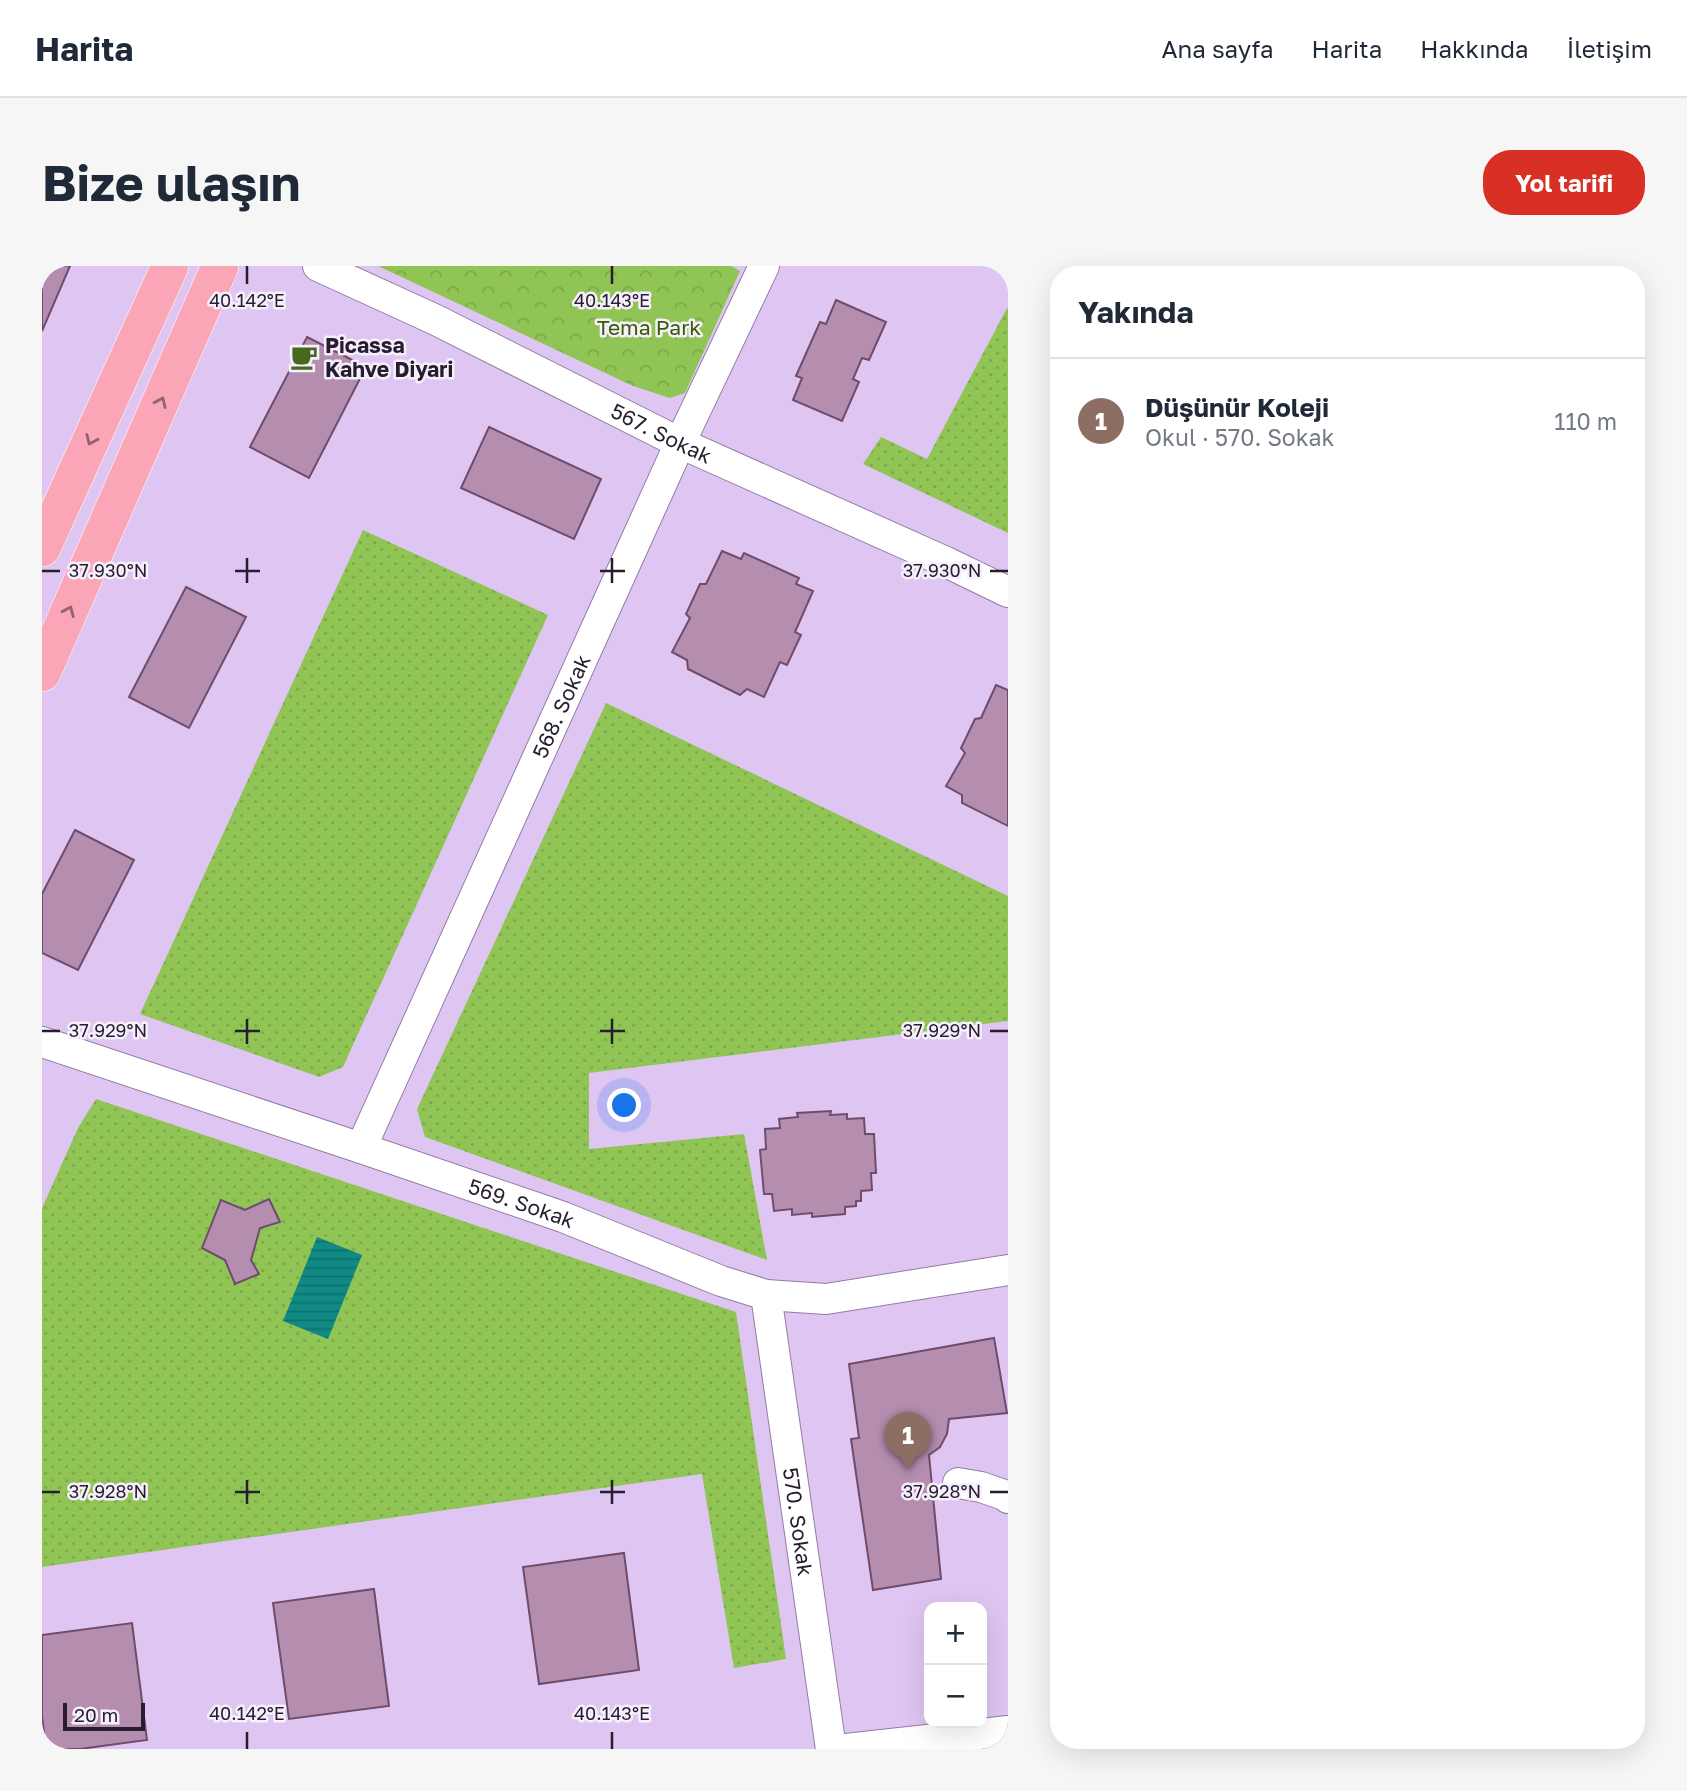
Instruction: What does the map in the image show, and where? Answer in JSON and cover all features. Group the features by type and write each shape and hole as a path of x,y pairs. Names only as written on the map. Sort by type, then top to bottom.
{"main road":[{"path":"42,548 170,266"},
{"path":"42,673 220,266"}],"street":[{"name":"567. Sokak","path":"318,266 436,320 680,443 934,556 1008,592"},
{"name":"568. Sokak","path":"361,1148 680,443 764,266"},
{"name":"569. Sokak","path":"42,1042 563,1217 721,1281 766,1295 826,1299 1008,1270"},
{"name":"570. Sokak","path":"766,1295 831,1749"},
{"path":"958,1483 1008,1498"},
{"path":"846,1749 1008,1731"}],"green space":[{"name":"Tema Park","path":"378,266 731,266 740,271 685,393 670,398 633,386"},
{"path":"1007,308 1008,533 863,464 881,437 927,459"},
{"path":"363,530 548,615 343,1067 319,1077 140,1014"},
{"path":"606,703 1008,896 1008,1021 589,1073 589,1149 744,1134 767,1260 425,1137 417,1109"},
{"path":"96,1099 736,1312 786,1659 734,1668 702,1474 42,1567 42,1208 78,1128"}],"shaded area":[{"path":"317,1237 362,1255 328,1339 283,1321"}],"building":[{"path":"42,266 70,266 42,331"},
{"path":"836,300 886,322 869,360 862,358 853,379 859,382 842,421 793,400 802,378 796,376 820,322 826,324"},
{"path":"307,337 366,367 309,478 250,447"},
{"path":"489,427 601,479 574,539 461,488"},
{"path":"722,551 741,559 744,553 799,578 796,584 813,591 795,632 801,635 787,665 780,662 764,697 747,689 740,695 688,669 687,660 672,652 690,618 686,614 700,584 706,584"},
{"path":"186,587 246,617 189,728 129,697"},
{"path":"996,685 1008,690 1008,826 962,803 962,795 946,786 965,753 961,748 975,719 981,718"},
{"path":"75,830 134,860 78,970 42,953 42,894"},
{"path":"831,1111 830,1115 847,1114 847,1119 864,1118 865,1134 874,1134 876,1173 871,1173 872,1190 861,1191 861,1201 856,1201 856,1206 845,1207 845,1214 812,1217 812,1213 792,1215 792,1209 774,1211 772,1194 764,1194 760,1150 766,1149 765,1129 780,1128 779,1119 798,1117 797,1113"},
{"path":"269,1199 280,1222 260,1228 251,1260 259,1274 235,1284 225,1260 202,1248 221,1200 245,1210"},
{"path":"994,1338 1007,1413 949,1419 947,1434 940,1447 929,1455 941,1579 873,1590 851,1439 859,1438 849,1364"},
{"path":"624,1553 639,1670 539,1684 523,1567"},
{"path":"374,1589 389,1706 289,1719 273,1603"},
{"path":"132,1623 147,1740 80,1749 46,1749 42,1716 42,1635"}],"place":[{"name":"Picassa Kahve Diyari","path":"304,357"},
{"name":"Düşünür Koleji","path":"908,1470"}]}
